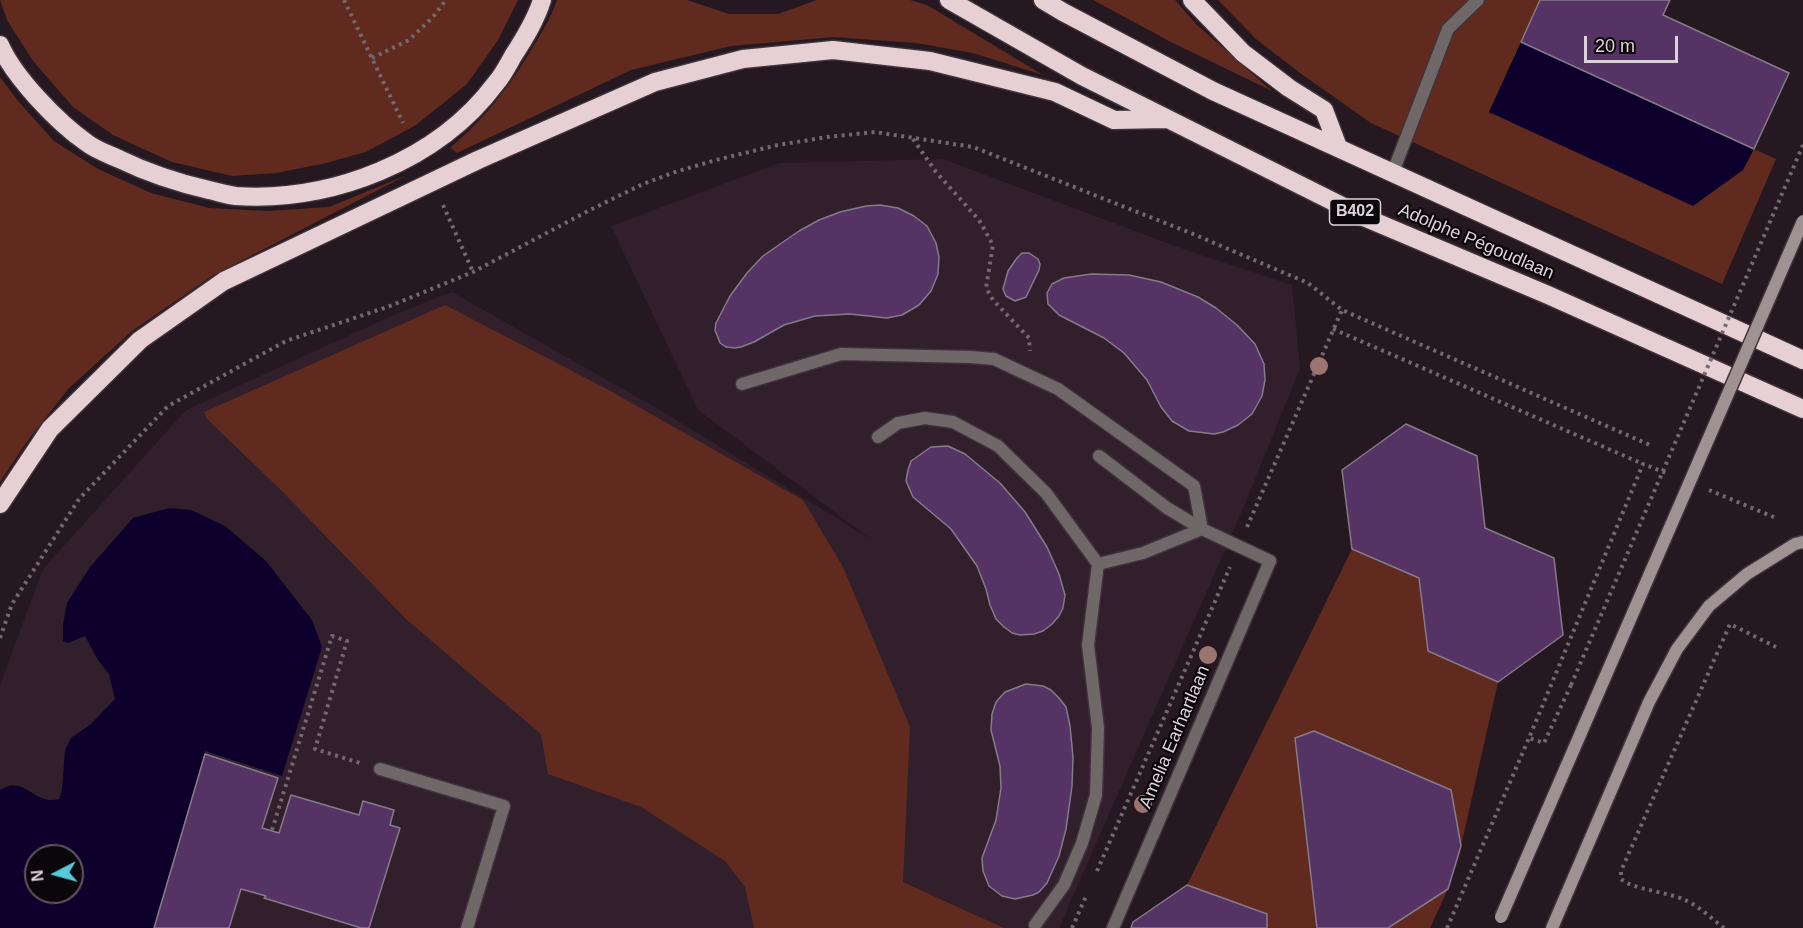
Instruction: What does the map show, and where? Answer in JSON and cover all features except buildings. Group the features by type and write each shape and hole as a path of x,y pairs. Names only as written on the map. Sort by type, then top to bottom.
{"highway":[{"path":"0,45 5,56 46,108 87,144 136,168 181,184 232,196 267,197 321,190 363,179 406,159 442,135 471,112 496,84 539,11 542,0"},
{"name":"Adolphe Pégoudlaan","path":"949,0 1082,76 1366,218 1548,295 1803,409"},
{"name":"Adolphe Pégoudlaan","path":"1043,0 1213,91 1803,360"},
{"path":"1192,0 1243,53 1289,88 1324,110 1338,147"},
{"path":"0,504 50,429 140,340 224,281 478,160 655,82 743,59 833,50 930,61 1055,92 1114,120 1167,119"}],"street":[{"path":"1393,172 1448,29 1478,0"},
{"path":"1499,923 1803,221"},
{"path":"742,384 841,354 994,359 1058,389 1194,486 1202,529"},
{"path":"878,437 898,423 926,418 954,422 998,446 1046,493 1098,564 1088,645 1098,728 1096,795 1082,843 1064,885 1035,924"},
{"path":"1099,456 1167,508 1202,529 1239,546"},
{"path":"1098,564 1143,553 1202,529"},
{"path":"1552,928 1649,702 1677,649 1709,606 1747,574 1795,544 1803,542"},
{"name":"Amelia Earhartlaan","path":"1113,928 1270,561 1239,546"},
{"path":"380,769 504,806 467,928"}],"path":[{"path":"344,0 403,123"},
{"path":"372,58 409,40 446,0"},
{"path":"0,638 12,604 79,499 168,406 286,341 390,306 473,272 643,184 675,172 778,145 827,136 875,132 973,147 1308,283 1342,310 1650,445"},
{"path":"912,138 936,172 979,220 993,245 986,288 993,300 1029,338 1032,378"},
{"path":"1529,738 1544,743 1571,685 1803,146"},
{"path":"443,205 473,272"},
{"path":"1096,874 1342,310"},
{"path":"1333,329 1675,477"},
{"path":"1447,928 1643,464"},
{"path":"1706,489 1776,518"},
{"path":"1724,928 1687,901 1664,892 1626,885 1621,879 1621,871 1730,624 1776,647"},
{"path":"272,830 332,636 347,641 315,748 380,769"},
{"path":"1072,928 1091,884"}],"shaded area":[{"path":"0,0 518,0 498,40 467,84 416,125 366,152 276,173 232,176 172,162 113,135 73,107 33,61 7,20"},
{"path":"557,0 687,0 729,14 778,14 817,0 910,0 927,5 1043,75 973,53 916,43 834,37 731,46 631,70 457,153 450,148 474,126 504,90 542,32"},
{"path":"1093,0 1175,0 1196,24 1272,91 1171,42"},
{"path":"1218,0 1540,0 1489,113 1742,170 1754,149 1776,159 1722,284 1371,123 1256,39"},
{"path":"1521,42 1754,149 1743,170 1693,206 1489,112"},
{"path":"0,77 54,141 98,169 151,193 209,208 268,211 329,207 407,175 212,276 132,331 68,389 26,443 0,482"},
{"path":"943,159 1189,251 1292,285 1300,368 1243,509 1059,928 1004,928 903,882 887,928 0,928 0,685 43,569 186,410 398,313 452,292 660,410 872,540 698,410 611,226 779,163"},
{"path":"445,305 605,388 803,500 843,567 910,727 903,882 1004,928 754,928 745,887 725,861 641,807 548,774 541,734 407,620 281,490 207,419 204,412"},
{"path":"169,508 191,510 225,526 266,561 312,620 322,647 282,776 205,751 154,928 0,928 0,790 16,786 43,798 59,799 62,790 65,750 71,738 91,724 115,699 109,674 98,660 85,636 68,643 63,641 67,603 90,567 133,518"},
{"path":"1352,549 1419,578 1428,651 1498,682 1461,846 1448,889 1430,928 1267,928 1267,914 1187,885"}]}
